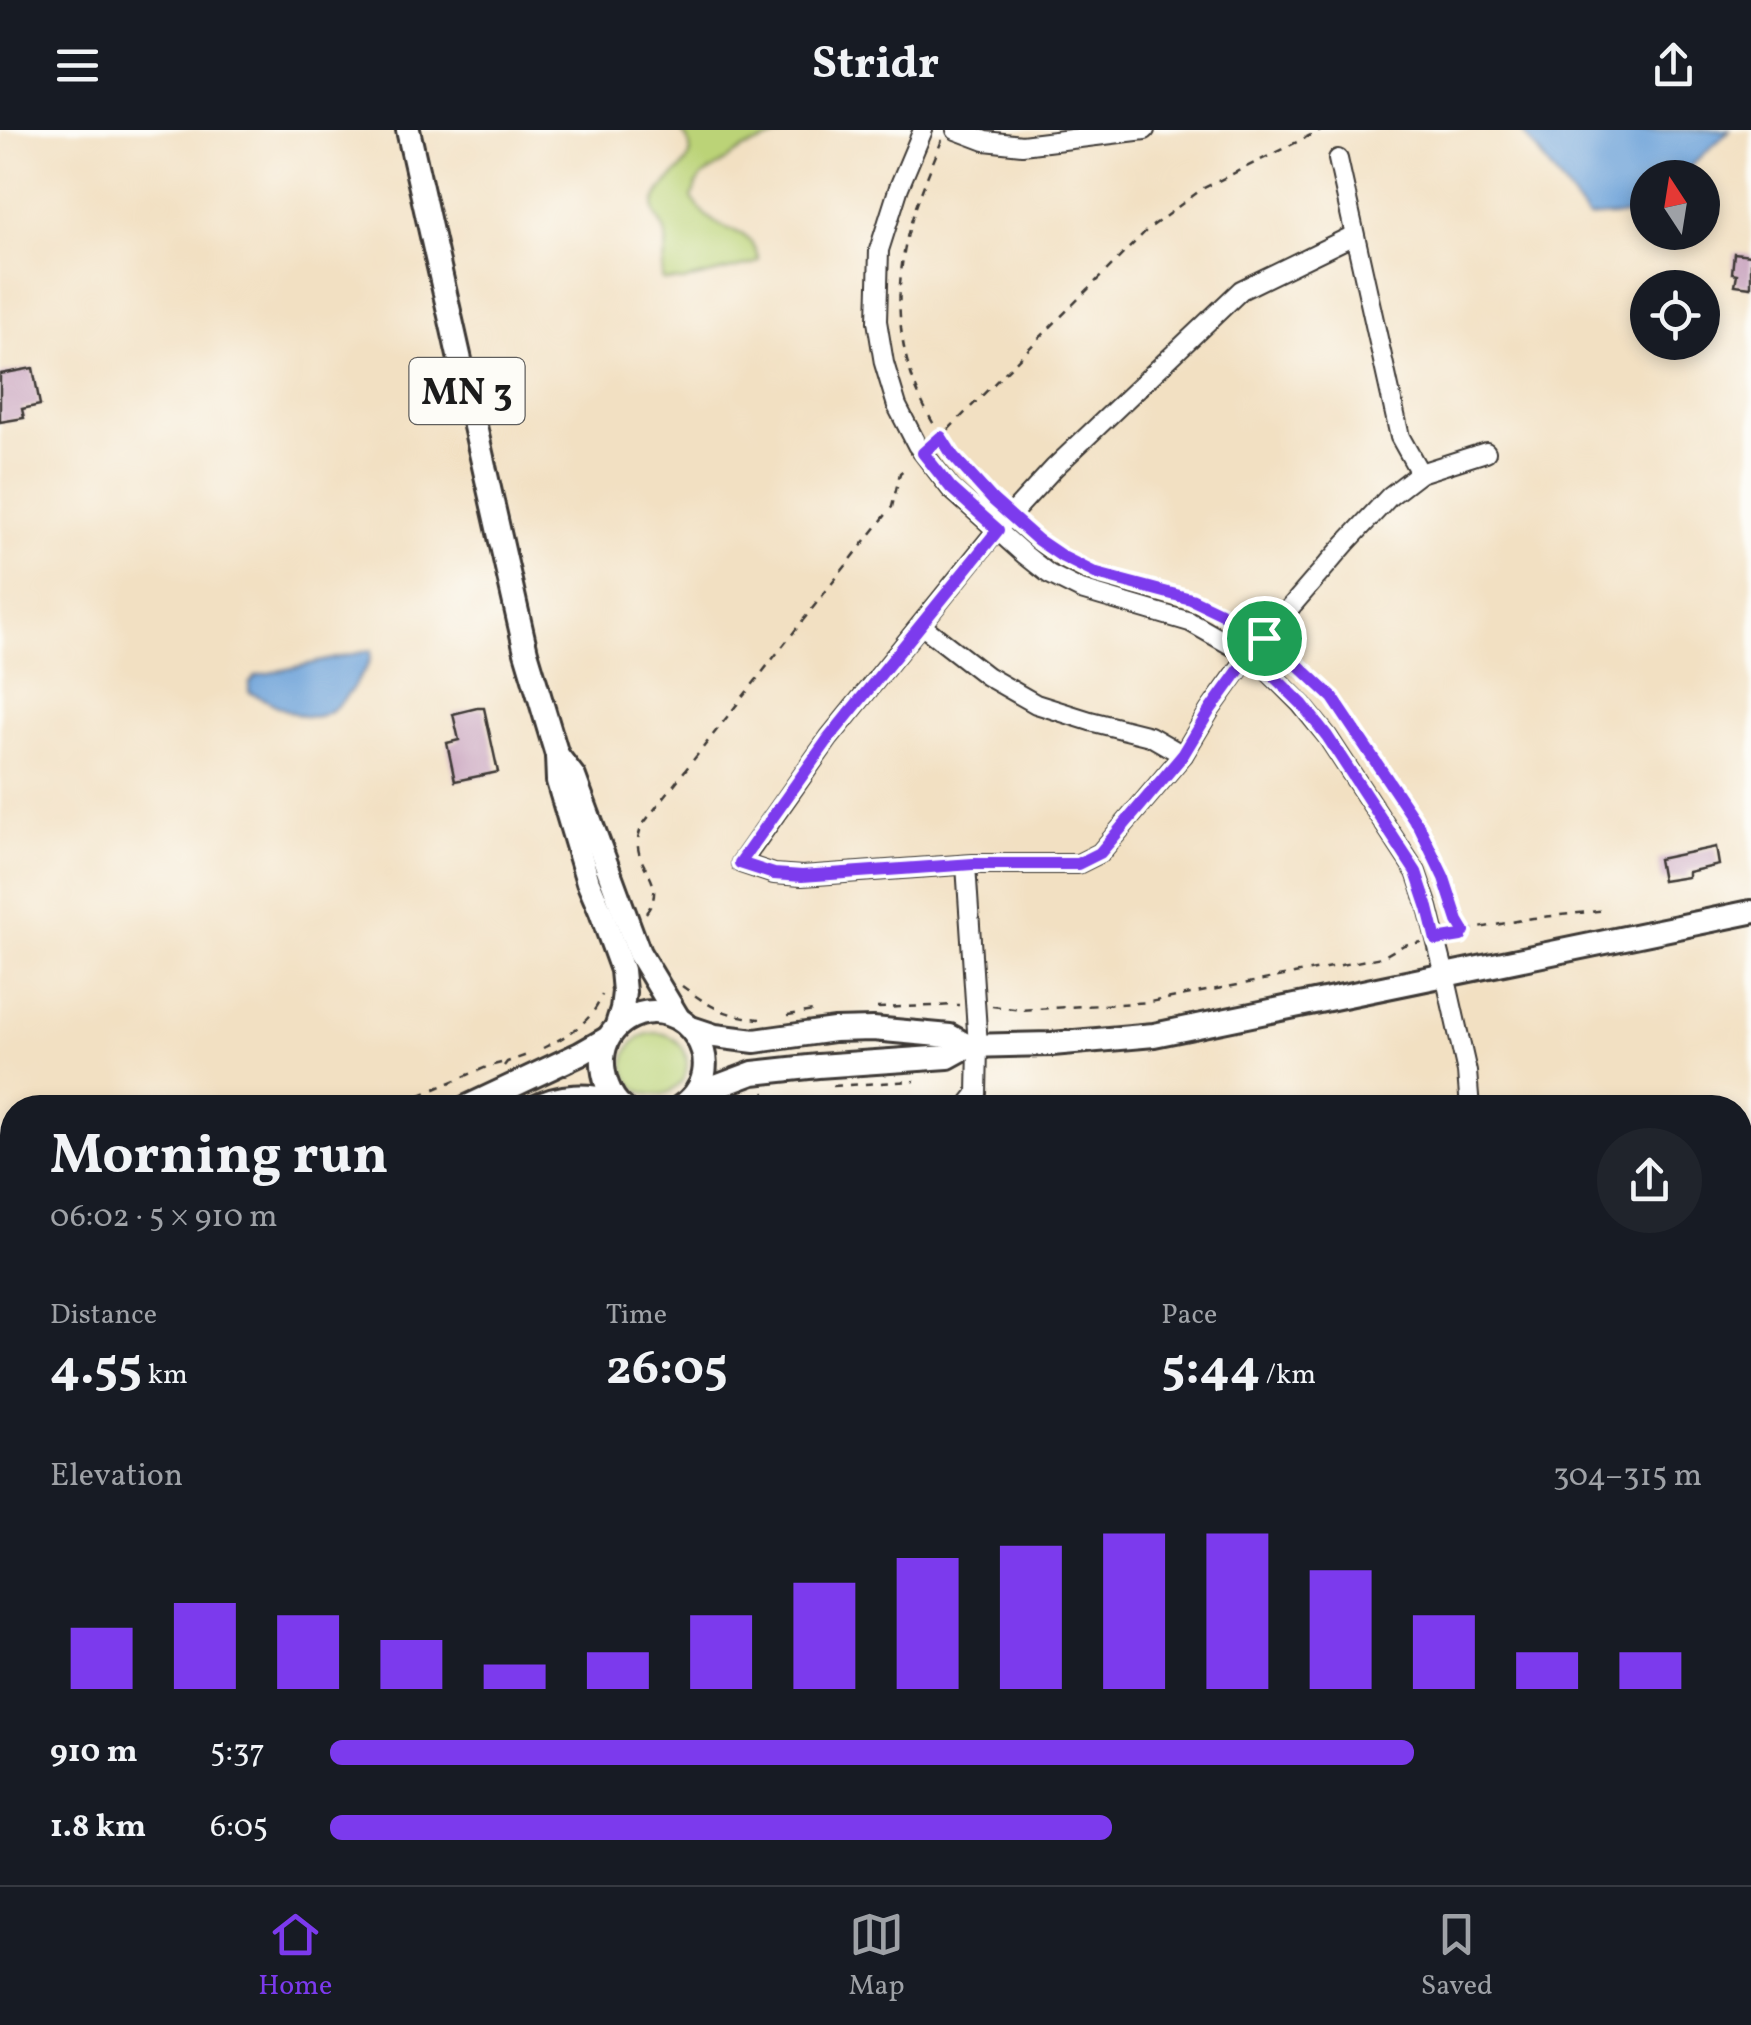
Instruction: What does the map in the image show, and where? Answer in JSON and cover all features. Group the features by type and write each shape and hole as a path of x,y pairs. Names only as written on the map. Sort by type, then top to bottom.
{"main road":[{"name":"MN 3","path":"408,130 526,652 557,755 558,781 588,882 622,970 622,1009 612,1032"},
{"name":"MN 3","path":"557,755 574,777 639,953 684,1023"},
{"path":"705,1095 753,1073 948,1057 973,1046 1154,1035 1751,912"},
{"path":"493,1095 580,1054 643,1013 656,1012 715,1036 754,1041 834,1030 873,1030 950,1036 973,1046"},
{"path":"684,1023 706,1060 705,1075 693,1095"},
{"path":"612,1032 603,1056 615,1095"}],"street":[{"path":"923,130 879,250 878,321 884,363 897,406 923,453 951,488 1024,556 1050,574 1081,590 1190,622 1257,660 1302,704 1416,872 1445,975 1469,1095"},
{"path":"956,130 985,141 1022,145 1145,130"},
{"path":"1338,159 1400,437 1420,473"},
{"path":"1354,235 1241,290 1054,468 998,530 829,738 740,863 774,874 802,876 966,864 1078,864 1100,853 1183,755 1249,656 1390,496 1420,473 1486,452"},
{"path":"921,625 987,676 1036,704 1150,736 1183,755"},
{"path":"966,864 976,1095"}],"path":[{"path":"946,130 912,219 899,294 911,379 941,437 993,500 1063,557 1097,574 1191,599 1237,621 1280,648 1333,698 1420,828 1464,931"},
{"path":"642,919 656,892 636,847 636,836 892,506 900,473 941,437 1146,230 1202,189 1322,130"},
{"path":"877,1008 975,1004 1021,1010 1150,1002 1382,958 1404,945 1461,936 1464,931 1607,910"},
{"path":"678,983 714,1010 768,1020"},
{"path":"556,1042 596,1010 603,989"},
{"path":"778,1017 819,1011"},
{"path":"421,1095 507,1062"},
{"path":"832,1086 925,1080"},
{"path":"761,1095 779,1091"}],"green space":[{"path":"680,130 795,130 743,149 696,185 692,198 706,216 750,241 759,260 753,264 683,281 662,280 666,238 654,206 660,192 688,160 688,141"},
{"path":"656,1033 678,1042 687,1064 678,1086 656,1095 634,1086 625,1064 634,1042"}],"water":[{"path":"1521,130 1730,130 1697,160 1630,160 1630,215 1588,218"},
{"path":"371,650 366,669 329,712 317,716 293,713 249,692 249,684 256,676"}],"building":[{"path":"1734,253 1751,255 1751,287 1735,285"},
{"path":"33,368 40,405 22,409 24,418 0,422 0,374"},
{"path":"484,708 498,772 455,781 447,743 459,740 453,714"},
{"path":"1716,847 1719,865 1688,872 1688,877 1662,881 1658,859"}],"route":[{"path":"941,437 993,500 1063,557 1097,574 1191,599 1264,638 1333,698 1420,828 1444,878 1464,931 1461,936 1436,940 1416,872 1327,736 1302,704 1249,656 1183,755 1100,853 1078,864 973,864 802,876 774,874 740,863 829,738 998,530 951,488 923,453 941,437"}]}
